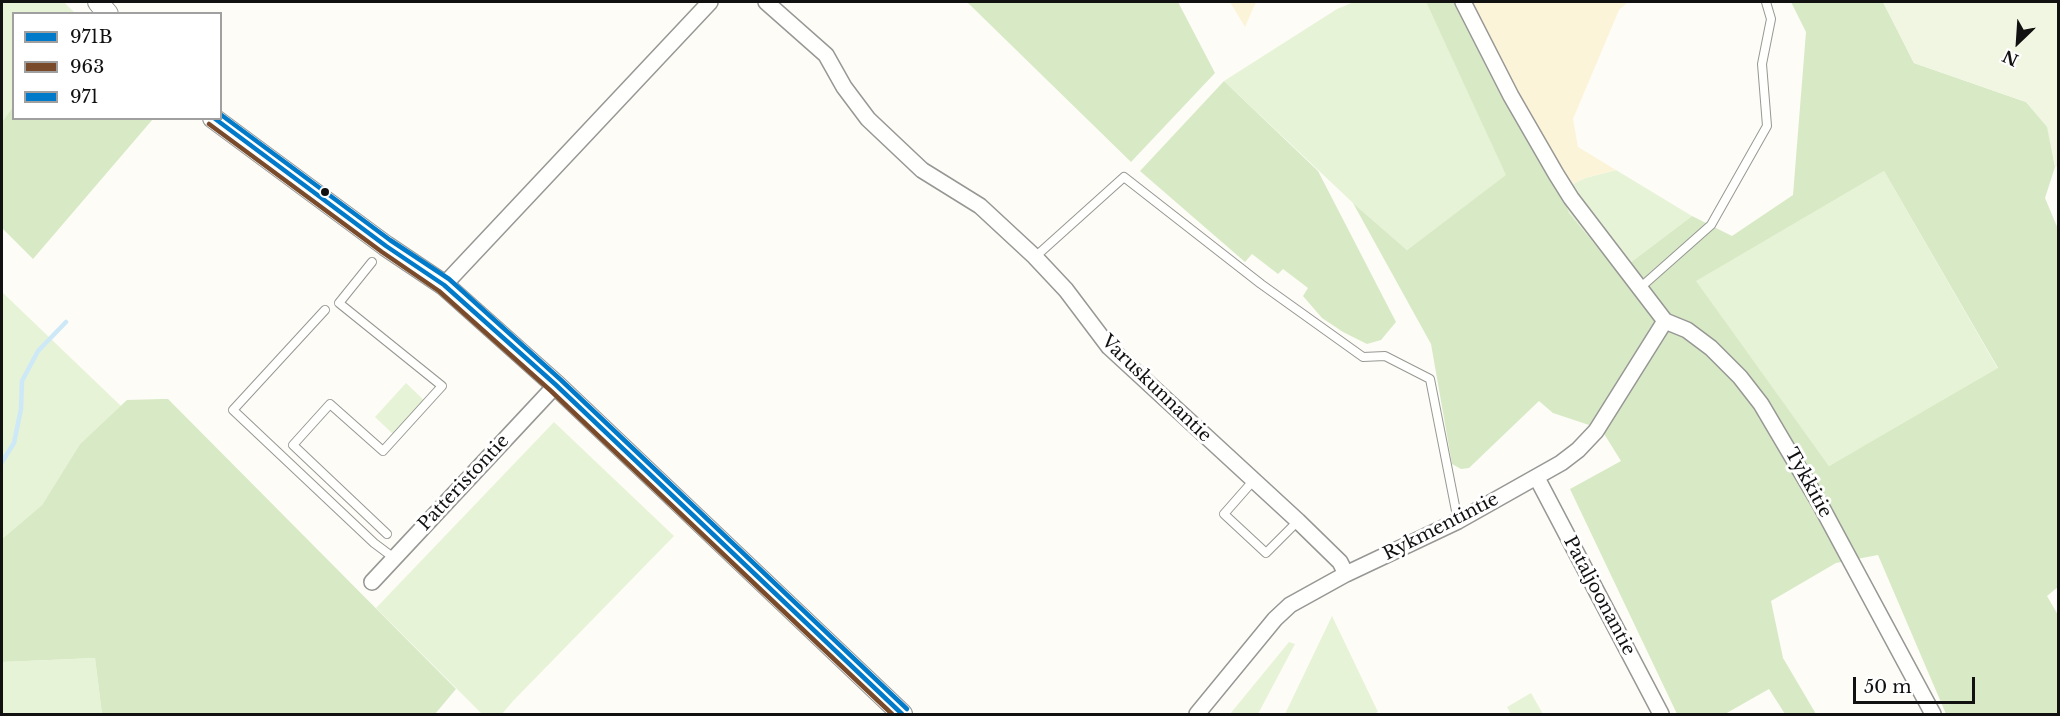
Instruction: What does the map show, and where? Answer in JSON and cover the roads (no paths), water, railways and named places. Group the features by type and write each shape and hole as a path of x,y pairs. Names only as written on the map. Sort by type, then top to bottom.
{"street":[{"path":"444,285 710,2"},
{"name":"Varuskunnantie","path":"766,2 826,55 844,87 868,119 922,170 980,206 1035,257 1066,290 1109,347 1298,521 1340,562 1346,574"},
{"name":"Tykkitie","path":"1463,2 1511,96 1572,198 1665,321 1687,330 1711,348 1740,377 1761,404 1820,504 1933,714"},
{"path":"216,120 386,246 444,285 556,386 902,714"},
{"name":"Rykmentintie","path":"1197,714 1275,619 1290,605 1346,574 1458,521 1561,464 1596,431 1665,321"},
{"name":"Patteristontie","path":"372,582 556,386"},
{"name":"Pataljoonantie","path":"1537,478 1661,714"}],"lane":[{"path":"1641,287 1711,225 1767,126 1762,64 1771,19 1766,2"},
{"path":"1035,257 1124,177 1261,284 1363,357 1385,356 1430,379 1458,521"},
{"path":"372,262 339,303 442,386 382,451 330,404 293,445 387,534"},
{"path":"325,310 233,410 375,543 394,558"},
{"path":"1253,481 1224,514 1266,553 1298,521"}],"waterway":[{"path":"2,462 14,443 21,409 22,381 38,351 66,322"}]}
